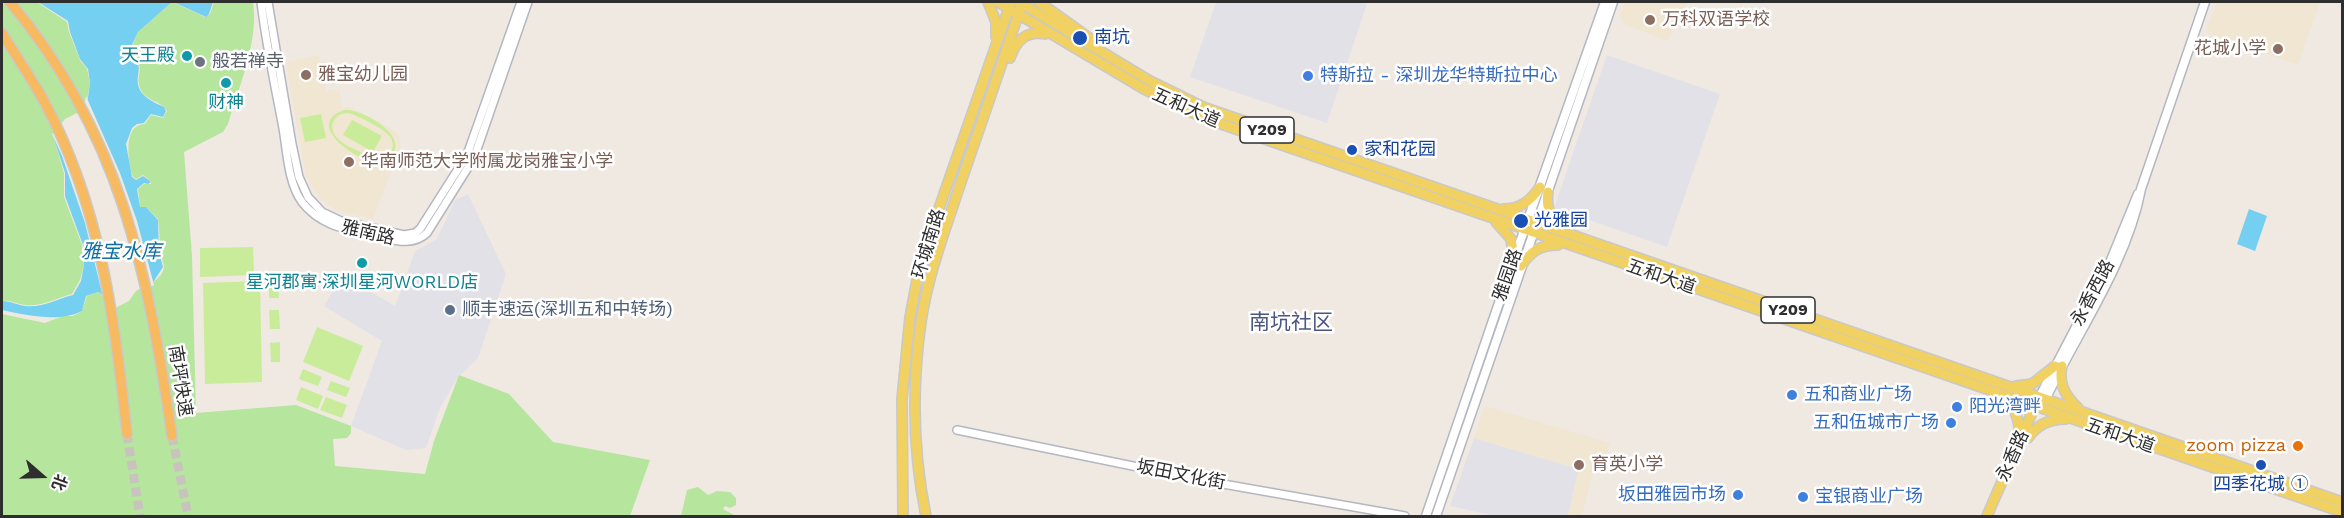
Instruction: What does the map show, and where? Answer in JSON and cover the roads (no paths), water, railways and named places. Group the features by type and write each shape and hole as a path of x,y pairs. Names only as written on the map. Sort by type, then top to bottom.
{"highway":[{"name":"南坪快速","path":"10,2 75,94 123,202 139,257 156,331 172,436"},
{"path":"2,33 36,88 68,151 86,200 104,262 117,339 127,434"}],"main road":[{"path":"988,2 996,22 995,46"},
{"name":"五和大道","path":"998,2 1009,5 1018,15 1144,89 1204,118 2038,407 2081,418 2343,501"},
{"name":"环城南路","path":"920,516 916,441 917,356 925,301 941,241 1021,2"},
{"name":"五和大道","path":"1021,2 1150,81 1203,107 1998,381 2043,397 2081,418 2343,512"},
{"path":"1039,2 1120,62"},
{"name":"雅园路","path":"1426,516 1501,294 1514,259 1533,221 1605,2"},
{"name":"雅园路","path":"1544,189 1613,2"},
{"name":"永香西路","path":"2043,397 2121,252 2138,208 2141,189 2205,2"},
{"name":"环城南路","path":"904,516 902,399 910,317 929,237 1009,5"},
{"path":"981,87 992,91 1007,67 1018,40 1032,33 1051,35"},
{"path":"1496,208 1509,209 1520,206 1544,189 1549,213 1557,225 1573,235"},
{"path":"1488,217 1509,236 1514,259"},
{"name":"雅园路","path":"1436,516 1511,297 1529,231"},
{"path":"1521,266 1529,254 1543,246 1570,246"},
{"path":"1501,294 1511,297"},
{"path":"2009,385 2022,387 2032,384 2058,366 2063,389 2081,418 2045,422 2028,438"},
{"path":"1998,381 1995,392 2016,411 2019,423 2018,445"},
{"name":"永香路","path":"1987,516 2018,445 2043,397"},
{"name":"永香路","path":"1994,516 2028,438 2038,407"},
{"name":"环城南路","path":"918,474 926,516"}],"street":[{"name":"雅南路","path":"261,2 297,194 310,211 328,223 348,230 405,242 421,239 427,233 474,158 528,2"},
{"name":"雅南路","path":"268,2 292,144 299,177 308,197 322,212 341,221 410,235 420,229 467,155 520,2"},
{"name":"坂田文化街","path":"957,430 1206,481 1404,516"}],"water":[{"name":"雅宝水库","path":"38,2 172,2 138,32 132,45 137,53 135,58 139,67 138,82 141,92 164,107 166,111 163,117 151,114 144,123 132,128 126,144 132,177 136,180 143,176 151,182 144,183 137,189 140,207 146,207 158,220 159,252 163,267 150,285 107,295 98,292 86,296 82,311 63,317 32,316 2,310 2,301 32,306 73,295 81,281 84,265 83,245 65,196 65,173 53,136 86,112 90,83 88,69 80,59 68,21"},
{"path":"173,2 213,2 206,17"},
{"path":"2249,209 2267,216 2255,251 2237,244"}],"tunnel":[{"path":"127,434 140,516"},
{"path":"172,436 188,516"}],"place":[{"name":"万科双语学校","path":"1650,20"},
{"name":"南坑","path":"1080,38"},
{"name":"花城小学","path":"2278,49"},
{"name":"天王殿","path":"187,56"},
{"name":"般若禅寺","path":"200,62"},
{"name":"雅宝幼儿园","path":"306,75"},
{"name":"特斯拉 - 深圳龙华特斯拉中心","path":"1308,76"},
{"name":"财神","path":"226,83"},
{"name":"家和花园","path":"1352,150"},
{"name":"华南师范大学附属龙岗雅宝小学","path":"349,162"},
{"name":"光雅园","path":"1521,221"},
{"name":"星河郡寓·深圳星河WORLD店","path":"362,263"},
{"name":"顺丰速运(深圳五和中转场)","path":"450,310"},
{"name":"五和商业广场","path":"1792,395"},
{"name":"阳光湾畔","path":"1957,407"},
{"name":"五和伍城市广场","path":"1951,423"},
{"name":"zoom pizza","path":"2298,446"},
{"name":"育英小学","path":"1579,465"},
{"name":"四季花城 ①","path":"2261,465"},
{"name":"坂田雅园市场","path":"1738,495"},
{"name":"宝银商业广场","path":"1803,497"}],"district":[{"name":"南坑社区","path":"1291,323"}]}
